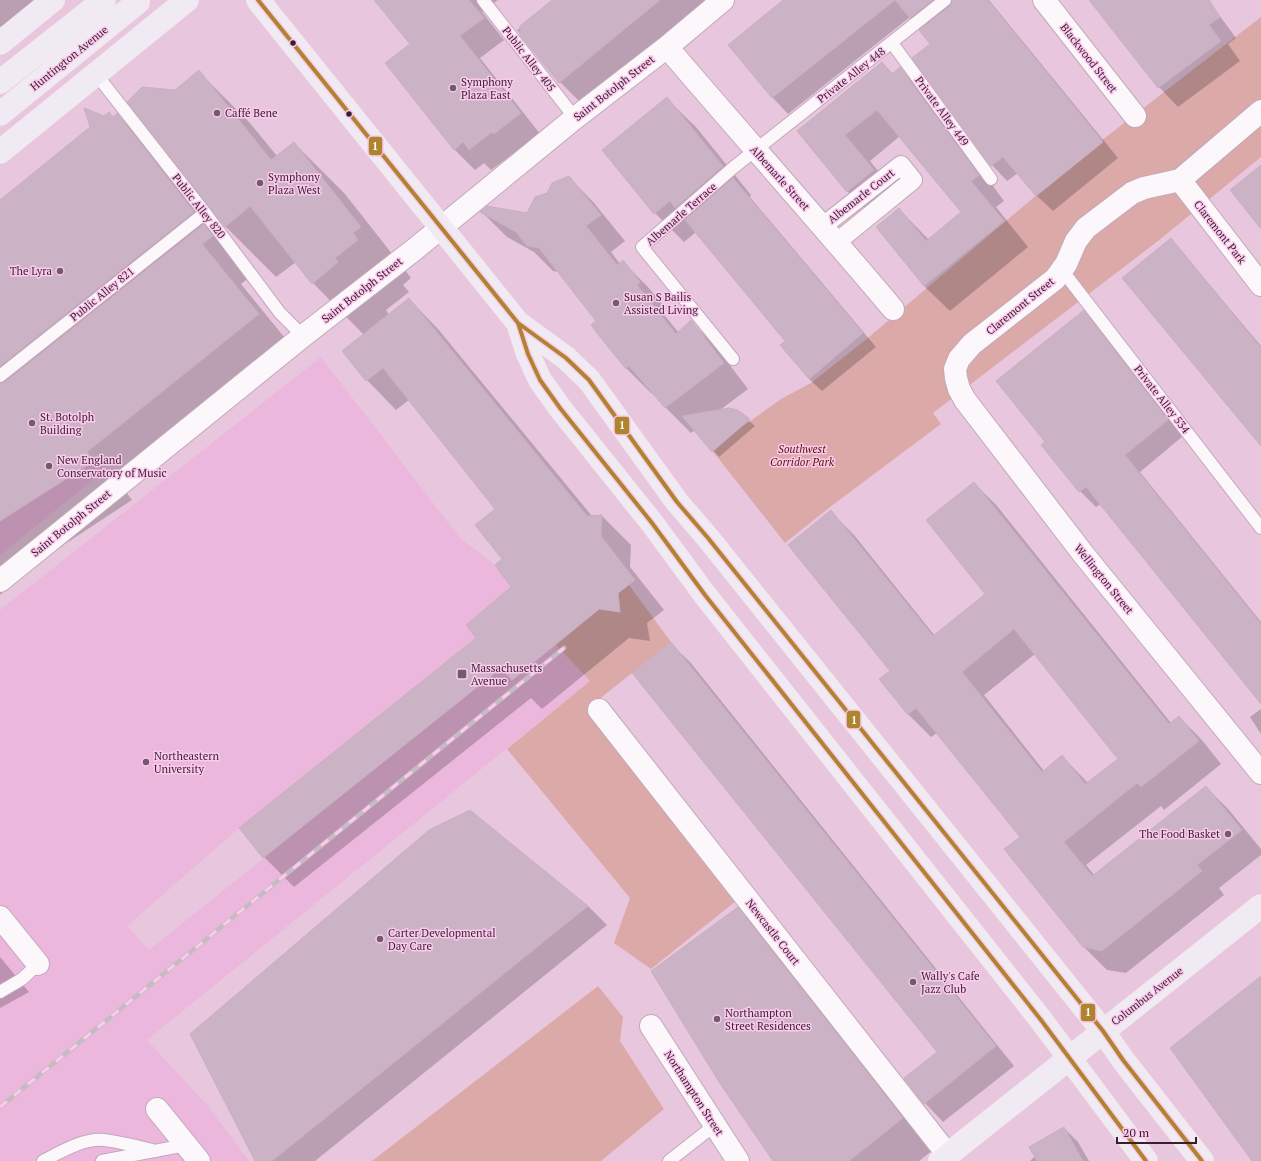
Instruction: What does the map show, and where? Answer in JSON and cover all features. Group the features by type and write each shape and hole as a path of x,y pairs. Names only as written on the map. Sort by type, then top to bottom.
{"main road":[{"path":"0,43 53,0"},
{"path":"0,82 104,0"},
{"path":"0,152 187,0"},
{"path":"258,0 518,323 566,358 589,380 677,502 718,550 1103,1031 1123,1060 1202,1161"},
{"name":"Huntington Avenue","path":"0,114 138,2"},
{"path":"518,323 528,354 540,380 560,408 652,523 705,595 1070,1058 1146,1161"},
{"name":"Columbus Avenue","path":"944,1158 1261,906"}],"street":[{"name":"Saint Botolph Street","path":"0,581 723,0"},
{"name":"Blackwood Street","path":"1044,0 1135,116"},
{"name":"Albemarle Street","path":"666,47 894,309"},
{"name":"Claremont Street","path":"956,378 956,364 967,348 1055,279 1062,270 1080,236 1086,228 1137,191 1180,180 1261,111"},
{"name":"Claremont Park","path":"1180,180 1261,285"},
{"name":"Wellington Street","path":"956,378 959,389 965,400 1052,514 1261,773"},
{"name":"Newcastle Court","path":"599,710 944,1158"},
{"path":"0,917 38,964"},
{"name":"Northampton Street","path":"651,1026 738,1161"},
{"path":"157,1109 192,1153"}],"lane":[{"name":"Public Alley 405","path":"483,0 575,118"},
{"name":"Private Alley 448","path":"755,150 945,0"},
{"name":"Private Alley 449","path":"892,43 992,179"},
{"name":"Public Alley 820","path":"96,74 205,213 280,313 303,336"},
{"name":"Albemarle Terrace","path":"733,359 642,248 755,150"},
{"name":"Public Alley 821","path":"0,376 205,213"},
{"name":"Private Alley 534","path":"1062,270 1261,528"},
{"path":"0,992 22,979 38,964"},
{"path":"668,1161 714,1125"},
{"path":"43,1161 64,1149 88,1142 103,1140 156,1151 192,1153"},
{"path":"102,1161 156,1151"}],"shaded area":[{"name":"Northeastern University","path":"321,357 460,538 495,565 511,587 466,625 476,638 239,828 127,926 149,950 501,668 512,680 556,645 590,681 147,1040 207,1105 249,1161 0,1161 0,610"},
{"name":"New England Conservatory of Music","path":"0,394 94,461 104,471 0,555"}],"green space":[{"name":"Southwest Corridor Park","path":"1261,17 1261,157 1158,241 933,413 941,424 830,507 785,543 711,449 781,399 811,383 869,337 1097,144"},
{"path":"629,585 671,642 588,708 736,901 651,969 614,943 630,898 507,749 590,681 556,645 603,606 618,606 619,600 616,595"},
{"path":"598,986 623,1017 620,1041 664,1109 601,1161 372,1161"}],"building":[{"name":"Symphony Plaza East","path":"374,0 469,0 484,18 460,36 521,113 494,134 492,132 469,150 463,142 454,150 385,63 410,44"},
{"path":"552,0 660,0 559,83 520,35 520,26"},
{"path":"783,0 895,0 772,98 728,45"},
{"path":"895,0 933,0 910,18"},
{"path":"952,0 988,0 1103,142 1036,196 1003,157 991,166 912,58 930,44 919,30 950,6"},
{"path":"1089,0 1209,0 1220,17 1209,25 1221,41 1158,88"},
{"path":"882,62 892,74 900,67 979,175 971,181 1004,221 924,286 876,227 899,208 926,241 961,212 877,110 845,135 874,170 847,192 797,131"},
{"name":"Symphony Plaza West","path":"199,70 271,160 294,142 361,227 353,233 358,240 335,258 338,262 312,284 250,206 225,227 127,102 142,87 175,90"},
{"path":"667,97 723,166 675,208 670,201 654,214 602,150"},
{"name":"The Lyra","path":"84,108 104,116 109,112 113,117 117,113 194,212 0,366 0,200 90,127"},
{"path":"1261,165 1261,229 1230,190"},
{"name":"Susan S Bailis Assisted Living","path":"569,176 601,215 586,226 617,265 623,260 640,282 637,285 676,334 691,320 724,363 665,408 629,366 626,369 600,337 591,325 596,321 539,248 527,246 516,232 480,212 487,206 527,213 535,197 547,193 552,183"},
{"path":"733,178 863,333 809,379 780,345 785,341 685,220"},
{"path":"204,224 213,236 202,244 259,314 87,452 94,461 0,521 0,383 5,382"},
{"path":"1171,238 1261,348 1261,446 1122,278"},
{"path":"409,298 587,516 602,515 601,536 635,580 618,593 620,612 599,609 512,680 501,668 263,858 239,828 476,638 466,625 511,587 495,565 502,559 475,525 495,509 383,368 366,381 342,351"},
{"path":"1084,310 1168,420 1125,455 1261,624 1261,704 1086,487 1079,492 1041,445 1045,442 996,381"},
{"path":"729,408 738,410 750,419 712,452 682,416"},
{"path":"974,482 1169,724 1179,716 1199,741 1141,787 1137,783 1064,842 1092,876 1206,786 1242,830 1197,865 1202,871 1102,951 1083,947 1004,849 1020,837 916,708 908,715 879,679 890,671 788,545 831,510 933,636 985,594 926,520","holes":["1014,629 1118,759 1085,784 1062,755 1042,772 962,672"]},
{"path":"671,642 996,1046 924,1104 904,1078 937,1052 632,673"},
{"path":"470,810 588,906 272,1161 255,1161 190,1034 429,830"},
{"path":"738,907 903,1118 849,1161 773,1161 719,1082 651,971"},
{"path":"1261,976 1261,1161 1252,1161 1170,1048"},
{"path":"1064,1127 1083,1161 1037,1161 1029,1147"}],"railway":[{"path":"0,1107 564,648"}],"transit line":[{"name":"1","path":"258,0 518,323 566,358 589,380 677,502 708,538 1103,1031 1123,1060 1202,1161"},
{"name":"1","path":"518,323 528,354 540,380 560,408 652,523 705,595 1041,1020 1146,1161"}],"place":[{"name":"Symphony Plaza East","path":"453,88"},
{"name":"Caffé Bene","path":"217,113"},
{"name":"Symphony Plaza West","path":"260,183"},
{"name":"The Lyra","path":"60,271"},
{"name":"Susan S Bailis Assisted Living","path":"616,303"},
{"name":"St. Botolph Building","path":"32,423"},
{"name":"New England Conservatory of Music","path":"49,466"},
{"name":"Massachusetts Avenue","path":"462,674"},
{"name":"Northeastern University","path":"146,762"},
{"name":"The Food Basket","path":"1228,834"},
{"name":"Carter Developmental Day Care","path":"380,939"},
{"name":"Wally's Cafe Jazz Club","path":"913,982"},
{"name":"Northampton Street Residences","path":"717,1019"}]}
